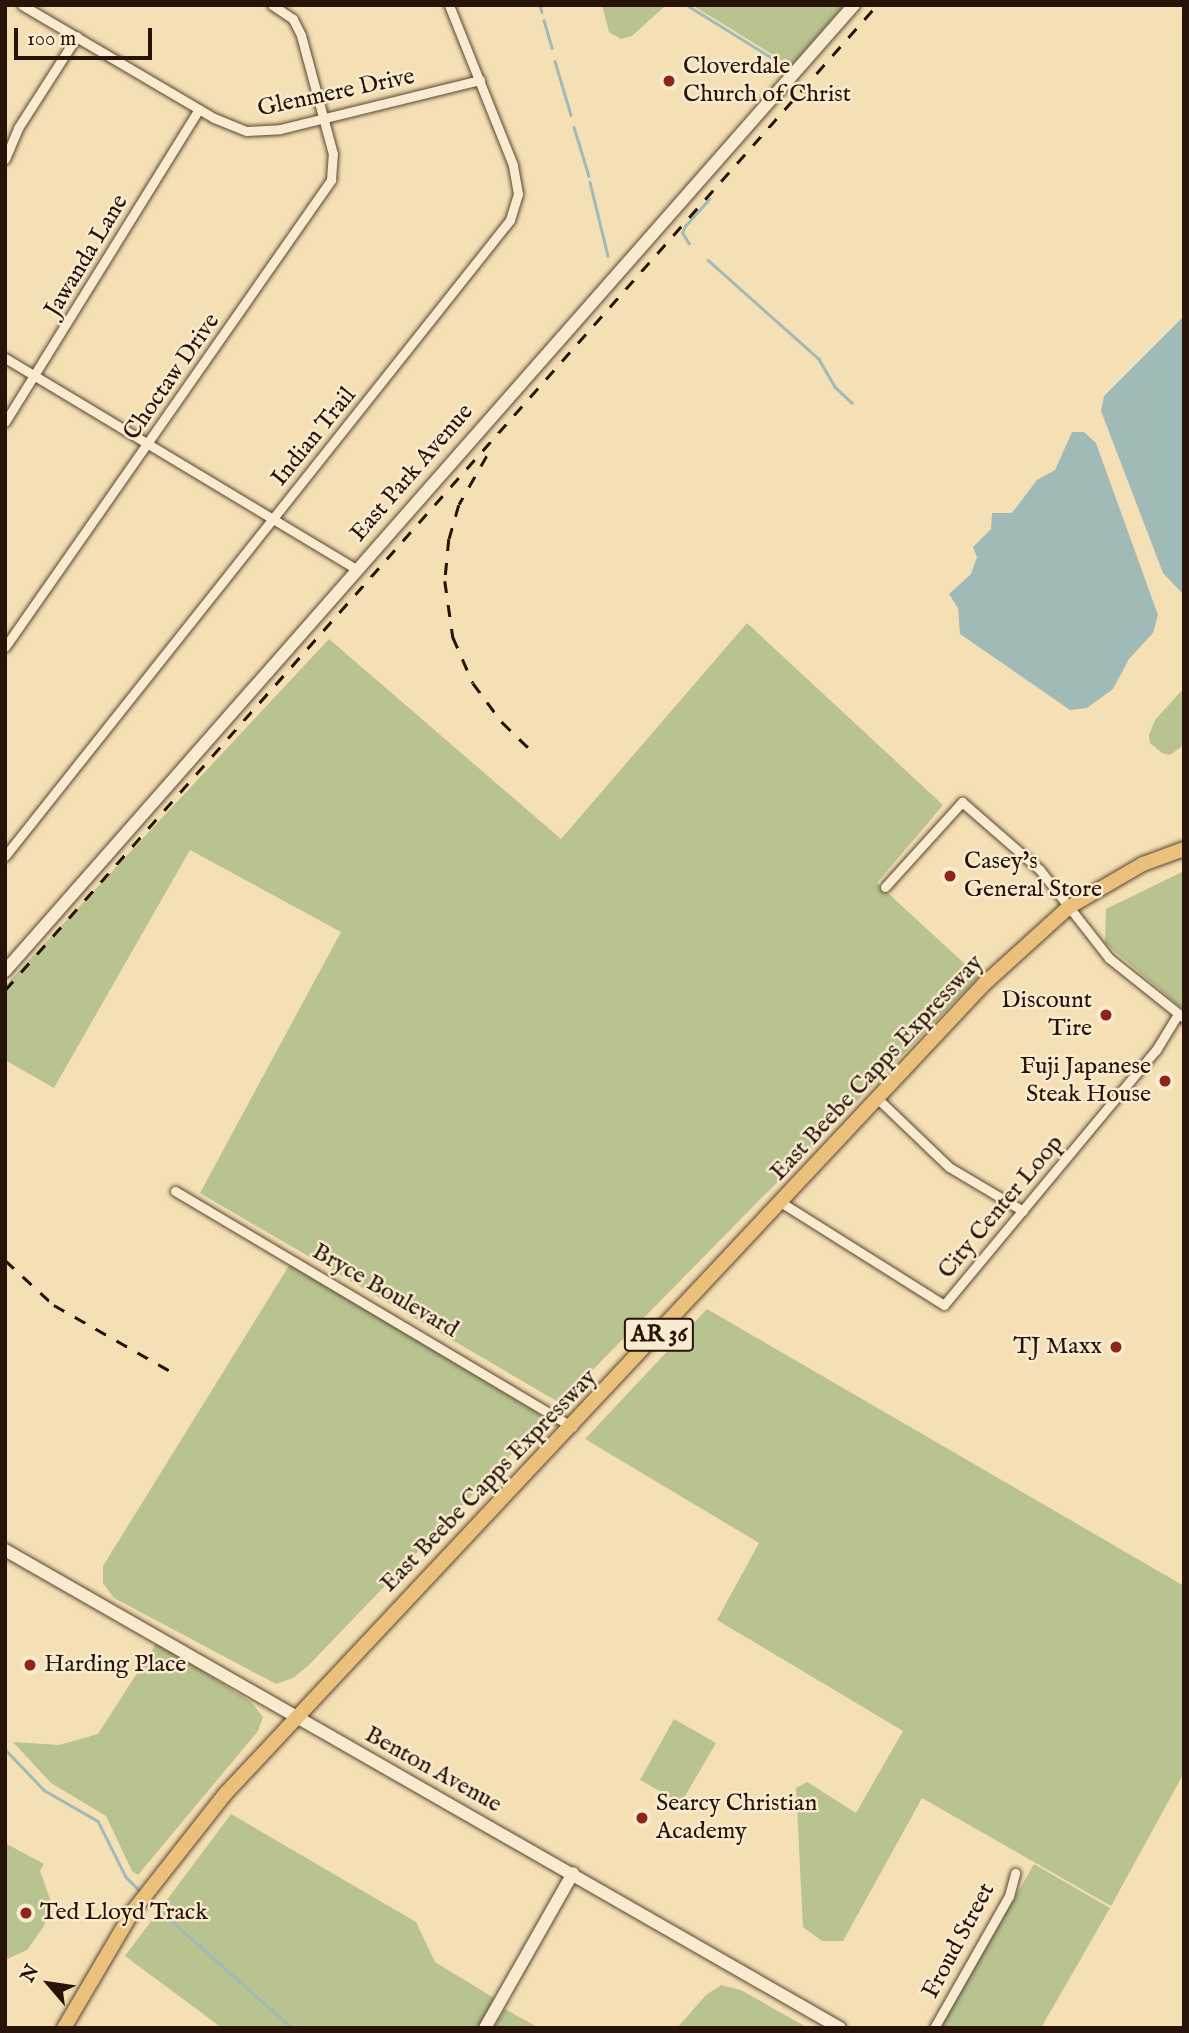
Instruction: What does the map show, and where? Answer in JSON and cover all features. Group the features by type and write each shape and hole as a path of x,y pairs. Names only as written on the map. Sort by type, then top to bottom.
{"main road":[{"name":"East Beebe Capps Expressway","path":"64,2028 133,1911 168,1864 295,1716 572,1427 984,984 1069,907 1143,864 1184,849"}],"street":[{"name":"Glenmere Drive","path":"22,5 199,109 247,131 279,130 480,80"},
{"name":"Choctaw Drive","path":"5,647 324,195 334,167 324,117 297,25 271,5"},
{"name":"Indian Trail","path":"5,856 510,220 518,194 517,179 449,5"},
{"name":"East Park Avenue","path":"5,971 854,5"},
{"path":"5,159 18,128 76,36"},
{"name":"Jawanda Lane","path":"5,422 35,378 199,109"},
{"path":"5,358 356,569"},
{"path":"885,887 962,802 1040,870 1109,958 1181,1016"},
{"name":"City Center Loop","path":"782,1203 944,1305 1156,1050 1181,1016"},
{"path":"878,1099 949,1167 1023,1211"},
{"name":"Bryce Boulevard","path":"175,1191 572,1427"},
{"name":"Benton Avenue","path":"5,1550 573,1872 840,2028"},
{"path":"485,2028 573,1872"},
{"name":"Froud Street","path":"934,2027 1009,1896 1015,1873"}],"green space":[{"path":"602,5 666,5 632,36 621,39 609,32"},
{"path":"692,5 844,5 791,66"},
{"path":"747,623 943,805 877,883 979,977 560,1403 200,1193 341,932 190,850 54,1088 5,1060 5,986 329,639 561,839"},
{"path":"1184,688 1184,745 1170,755 1162,753 1150,743 1149,735 1155,720"},
{"path":"1184,871 1184,1010 1105,943 1106,909"},
{"path":"290,1264 546,1418 308,1666 293,1678 276,1684 114,1598 103,1583 103,1566"},
{"path":"707,1309 1184,1586 1184,1773 1111,1906 922,1798 843,1941 822,1941 803,1927 796,1788 807,1782 856,1813 903,1731 717,1620 759,1543 585,1439"},
{"path":"157,1642 251,1702 263,1717 258,1731 138,1875 132,1871 106,1816 51,1783 13,1742 59,1745 98,1734"},
{"path":"674,1719 716,1743 681,1803 640,1780"},
{"path":"231,1814 416,1922 435,1962 494,1998 478,2028 222,2028 125,1956"},
{"name":"Ted Lloyd Track","path":"5,1843 44,1864 40,1871 50,1899 44,1926 27,1950 5,1960"},
{"path":"1034,1864 1110,1908 1041,2028 940,2028"},
{"path":"721,1985 741,1990 808,2028 677,2028 706,1995"},
{"path":"505,2009 539,2028 494,2028"}],"water":[{"path":"1184,316 1183,594 1163,573 1101,411 1104,396"},
{"path":"1072,432 1084,432 1096,443 1158,615 1153,633 1129,659 1113,689 1087,708 1070,710 960,634 958,608 949,594 971,574 977,557 973,547 991,529 992,513 1012,513 1037,480 1055,470"}],"waterway":[{"path":"540,5 542,12"},
{"path":"687,5 785,66"},
{"path":"544,20 552,48"},
{"path":"555,61 571,115"},
{"path":"802,99 808,86"},
{"path":"574,127 589,176"},
{"path":"590,182 608,256"},
{"path":"689,244 682,233 685,226 709,199"},
{"path":"708,260 819,359 835,387 852,403"},
{"path":"5,1749 44,1790 98,1821 126,1877 141,1892"},
{"path":"148,1900 292,2028"}],"railway":[{"path":"5,990 877,5"},
{"path":"487,456 459,505 449,539 445,581 453,637 473,683 502,722 536,755"},
{"path":"5,1260 54,1305 170,1371"}],"place":[{"name":"Cloverdale Church of Christ","path":"669,81"},
{"name":"Casey's General Store","path":"950,876"},
{"name":"Discount Tire","path":"1106,1015"},
{"name":"Fuji Japanese Steak House","path":"1165,1081"},
{"name":"TJ Maxx","path":"1116,1347"},
{"name":"Harding Place","path":"30,1665"},
{"name":"Searcy Christian Academy","path":"642,1818"},
{"name":"Ted Lloyd Track","path":"26,1913"}]}
